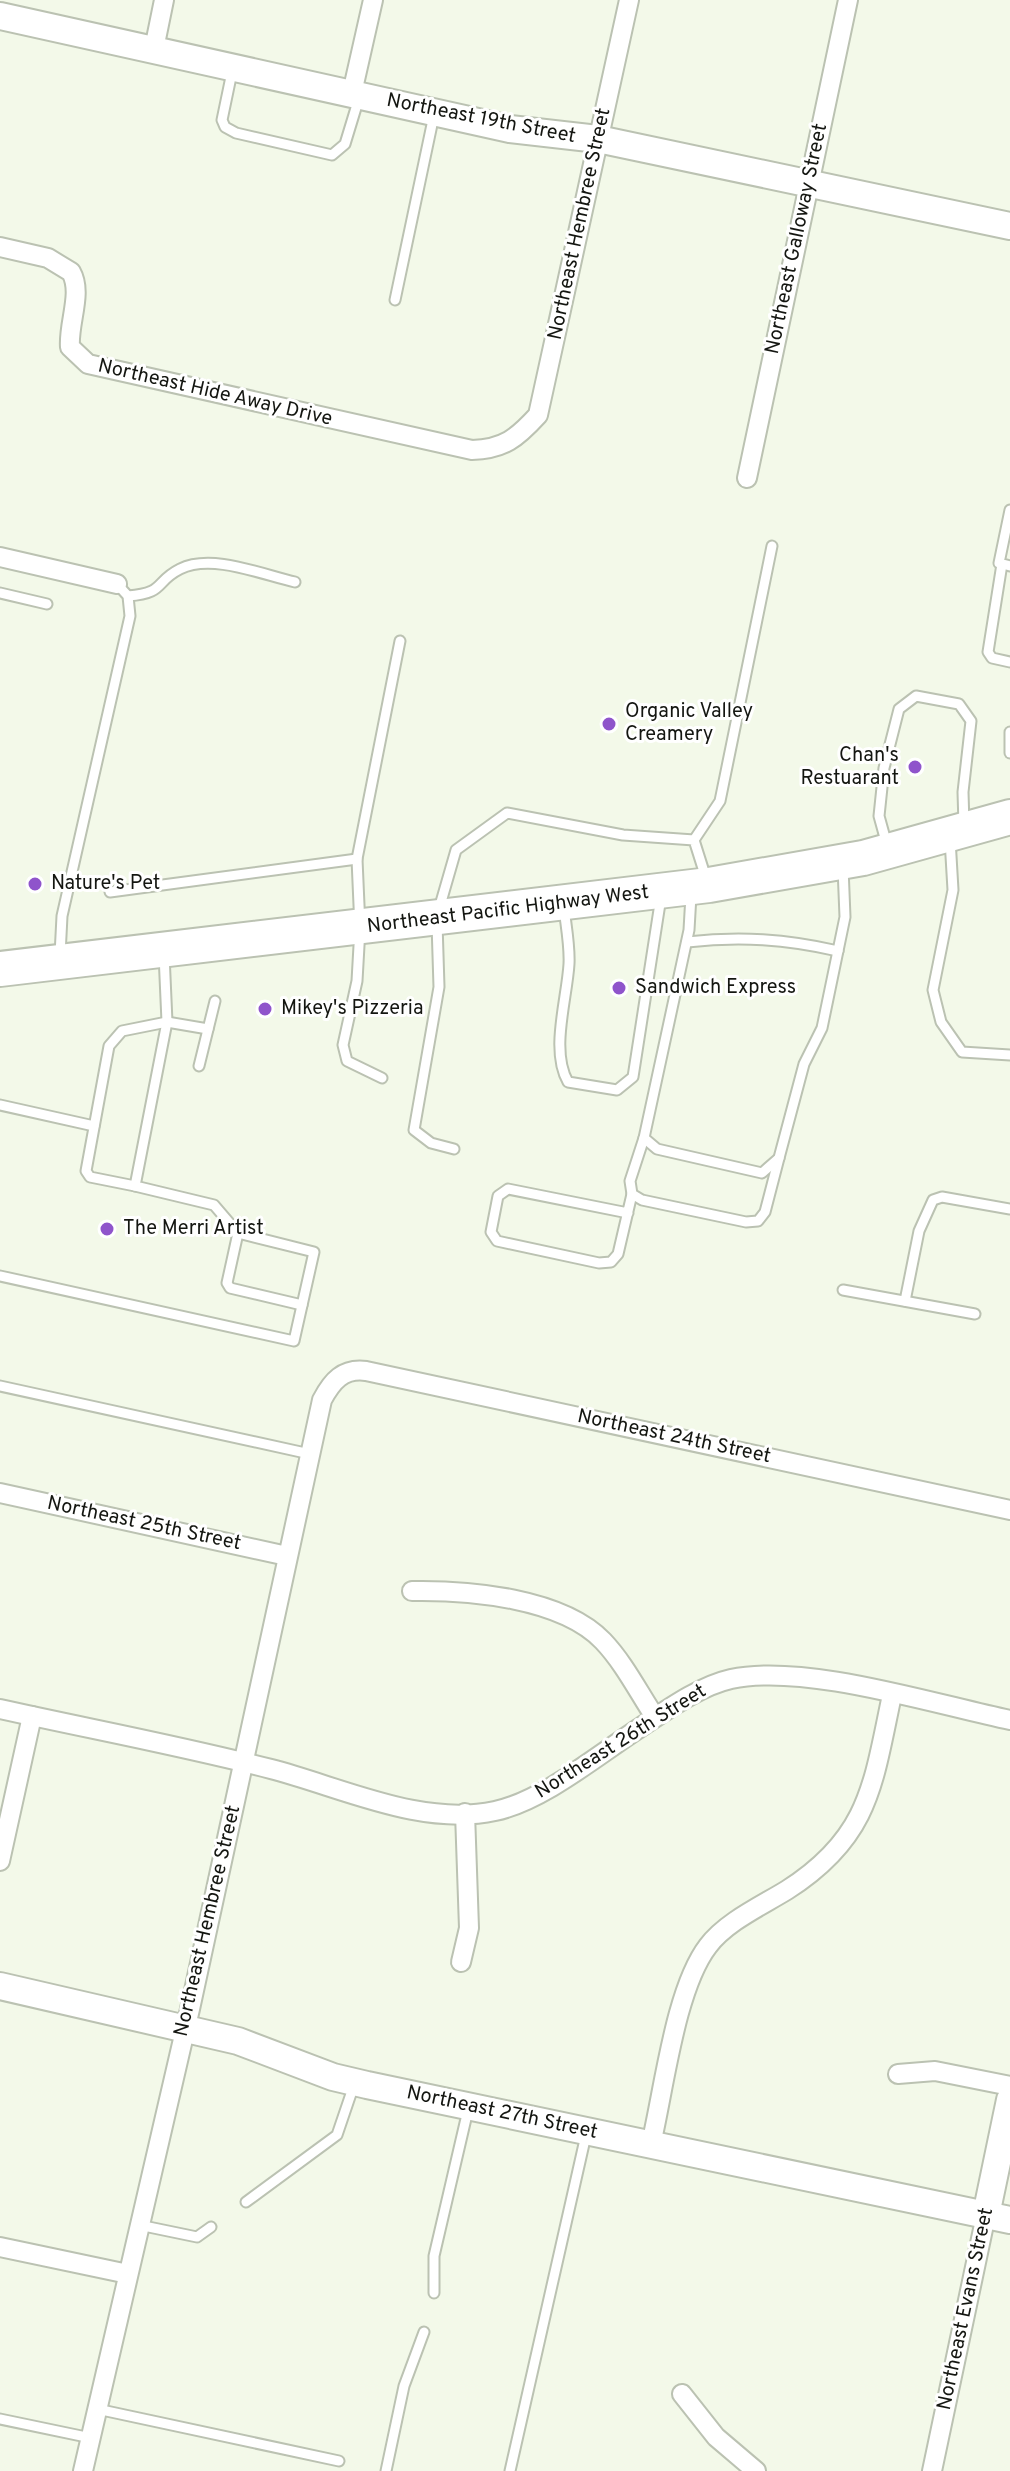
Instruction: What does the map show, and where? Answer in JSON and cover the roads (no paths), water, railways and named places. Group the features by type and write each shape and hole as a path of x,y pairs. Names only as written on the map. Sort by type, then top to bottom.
{"highway":[{"name":"Northeast Pacific Highway West","path":"0,969 687,888 842,862 957,834 1010,817"}],"street":[{"path":"154,49 164,0"},
{"path":"356,94 373,0"},
{"name":"Northeast Hembree Street","path":"516,440 538,415 629,0"},
{"name":"Northeast Galloway Street","path":"747,478 848,0"},
{"name":"Northeast 19th Street","path":"0,16 435,112 551,136 598,139 1010,226"},
{"name":"Northeast Hide Away Drive","path":"0,247 48,258 71,272 76,289 68,331 70,347 88,364 472,450 494,450 516,440"},
{"path":"0,557 122,590"},
{"name":"Northeast 24th Street","path":"339,1376 353,1369 366,1371 1010,1510"},
{"name":"Northeast Hembree Street","path":"83,2471 322,1400 339,1376"},
{"name":"Northeast 25th Street","path":"0,1493 287,1556"},
{"path":"412,1591 459,1590 550,1610 583,1624 604,1642 655,1717"},
{"name":"Northeast 26th Street","path":"0,1709 243,1763 335,1790 425,1810 465,1813 495,1811 526,1801 655,1717 707,1688 758,1674 791,1674 1010,1720"},
{"path":"651,2144 691,1973 708,1945 726,1929 810,1874 848,1837 872,1783 892,1695"},
{"path":"0,1861 32,1716"},
{"path":"461,1962 469,1928 465,1813"},
{"name":"Northeast 27th Street","path":"0,1986 238,2041 355,2082 998,2218"},
{"path":"898,2074 935,2071 1010,2086"},
{"name":"Northeast Evans Street","path":"932,2471 998,2218 1010,2100"},
{"path":"0,2247 128,2274"},
{"path":"682,2394 716,2437 756,2471"}],"lane":[{"path":"233,67 222,120 225,127 231,132 332,155 345,144 356,94"},
{"path":"395,300 435,112"},
{"path":"1010,510 999,563 1006,565 988,652 992,658 1010,662"},
{"path":"628,1213 508,1189 498,1196 491,1232 497,1241 599,1263 611,1262 618,1254 628,1213 632,1194 630,1181 644,1138 687,942 687,888 694,840 720,801 772,546"},
{"path":"59,962 62,916 130,616 122,590 156,592 177,570 193,564 211,563 295,582"},
{"path":"0,593 47,604"},
{"path":"382,1078 356,1068 343,1052 357,981 360,928 357,859 400,641"},
{"path":"889,851 879,816 884,768 899,709 916,696 959,704 971,721 953,890 933,990 941,1022 962,1052 1010,1055"},
{"path":"1010,732 1010,753"},
{"path":"454,1149 431,1143 414,1130 439,987 437,919 456,850 507,813 623,835 694,840"},
{"path":"110,892 357,859"},
{"path":"632,1194 657,1203 746,1222 758,1221 765,1212 804,1064 822,1028 845,917 842,862"},
{"path":"564,904 570,960 561,1049 562,1073 568,1082 617,1090 633,1077 658,935 687,888"},
{"path":"687,942 729,937 784,939 838,951"},
{"path":"135,1186 167,1022 164,950"},
{"path":"199,1066 215,1001"},
{"path":"0,1276 294,1341 314,1252 238,1233 214,1205 90,1177 86,1171 109,1046 122,1031 167,1022 208,1029"},
{"path":"0,1105 94,1126"},
{"path":"644,1138 657,1149 762,1173 779,1158"},
{"path":"905,1301 919,1231 933,1200 942,1197 1010,1209"},
{"path":"238,1233 227,1283 230,1288 302,1305"},
{"path":"843,1290 975,1314"},
{"path":"0,1386 310,1454"},
{"path":"246,2202 337,2135 355,2082"},
{"path":"434,2293 434,2256 469,2106"},
{"path":"510,2471 587,2131"},
{"path":"139,2225 197,2237 211,2227"},
{"path":"386,2471 404,2386 424,2332"},
{"path":"97,2409 339,2461"},
{"path":"0,2419 91,2438"}],"place":[{"name":"Organic Valley Creamery","path":"609,724"},
{"name":"Chan's Restuarant","path":"915,767"},
{"name":"Nature's Pet","path":"35,884"},
{"name":"Sandwich Express","path":"619,988"},
{"name":"Mikey's Pizzeria","path":"265,1009"},
{"name":"The Merri Artist","path":"107,1229"}]}
